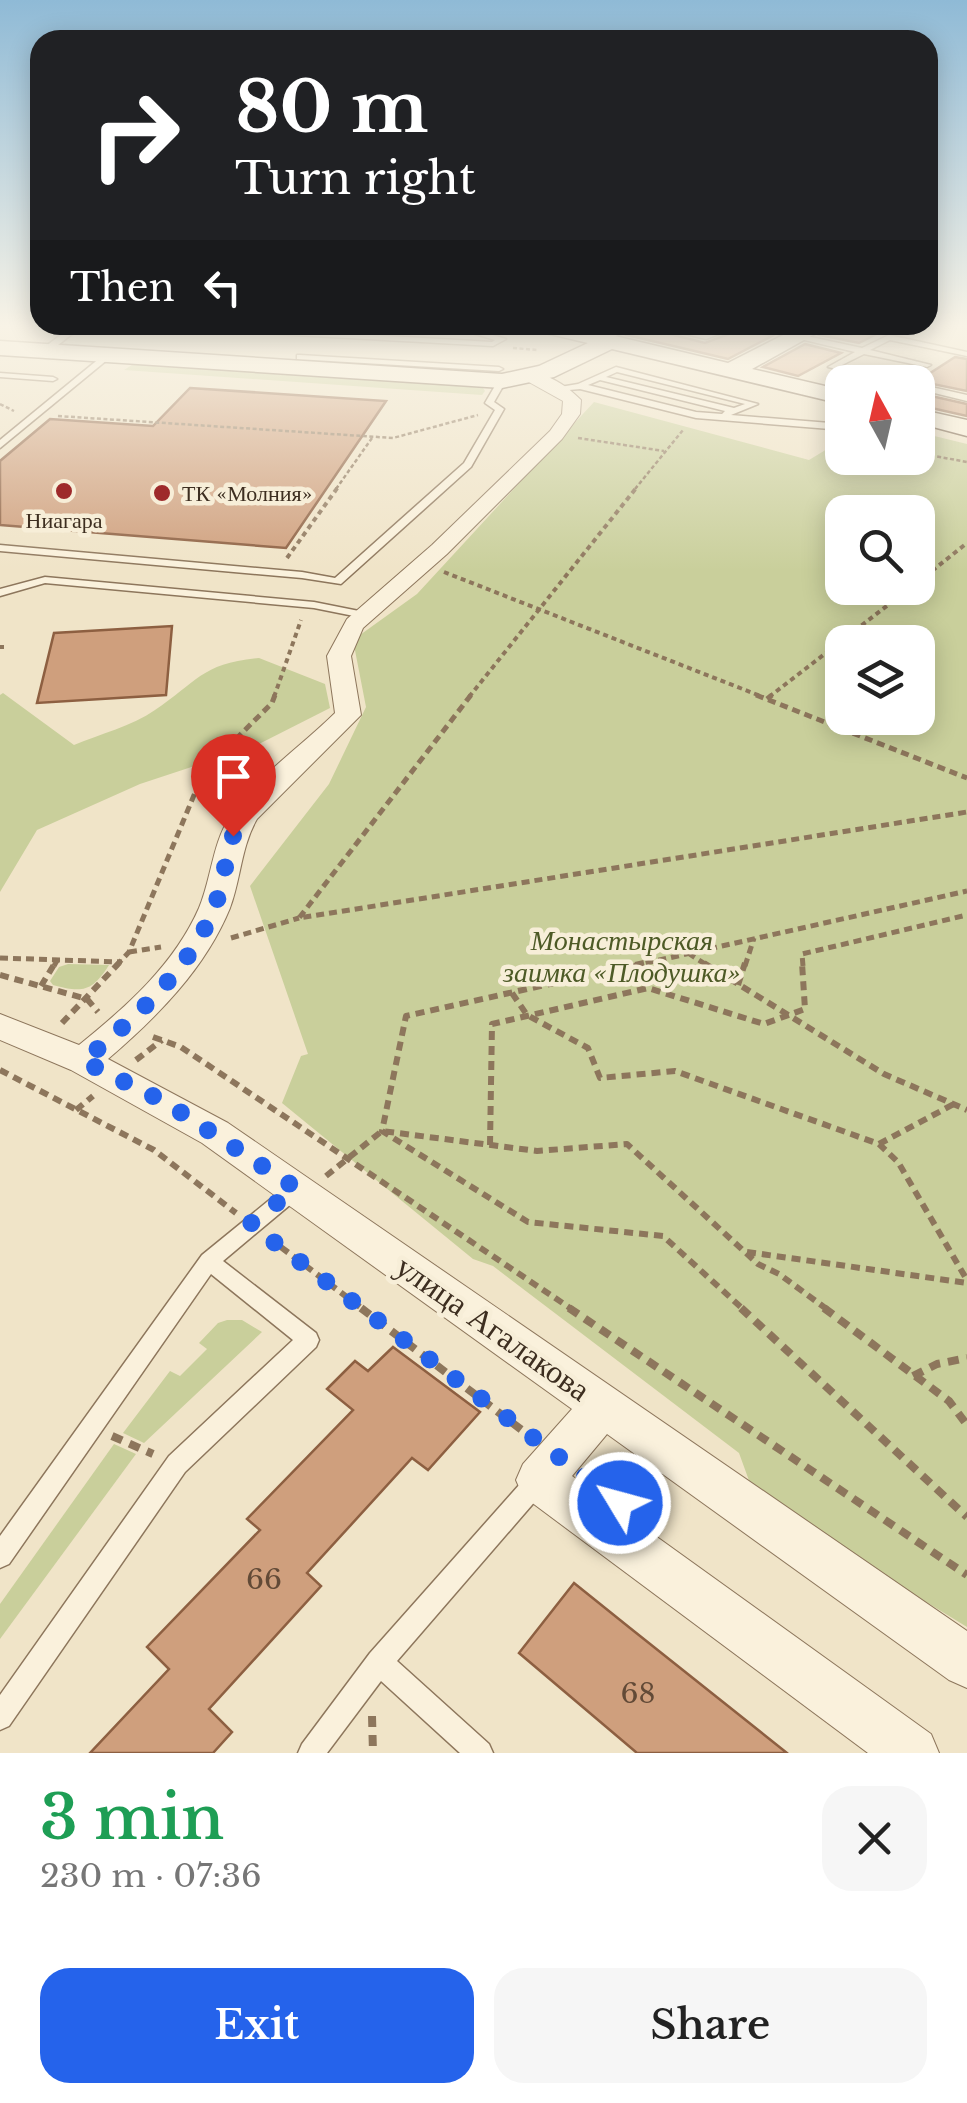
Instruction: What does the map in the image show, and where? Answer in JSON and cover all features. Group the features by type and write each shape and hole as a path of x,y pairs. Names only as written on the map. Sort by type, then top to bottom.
{"street":[{"path":"83,1061 125,1027 199,940 215,907 233,836 246,813 348,715 352,699 339,650 364,615 424,564 556,435 573,408"},
{"path":"935,420 967,428"},
{"name":"улица Агалакова","path":"0,1026 165,1102 300,1191 967,1662"},
{"path":"604,1405 549,1469 912,1753"}],"lane":[{"path":"0,445 46,408"},
{"path":"314,605 468,465 500,408"},
{"path":"663,408 696,415 825,426"},
{"path":"722,408 735,411"},
{"path":"718,417 744,408"},
{"path":"0,548 302,574 338,581"},
{"path":"0,593 45,580 314,605 364,615"},
{"path":"0,1556 209,1261 250,1224 300,1191"},
{"path":"0,1717 176,1464 308,1340 209,1261"},
{"path":"311,1753 379,1662 549,1469"},
{"path":"379,1662 480,1753"}],"path":[{"path":"5,408 10,410"},
{"path":"61,408 52,416 372,438 285,560 338,581"},
{"path":"299,918 536,610 664,451 682,431 692,428"},
{"path":"556,435 664,451"},
{"path":"935,458 967,464"},
{"path":"935,568 967,543"},
{"path":"424,564 967,778"},
{"path":"314,605 296,625 272,703 204,770 130,952 87,999 4,1072 154,1150 549,1469"},
{"path":"767,700 888,605"},
{"path":"234,938 299,918 967,812"},
{"path":"300,1191 382,1131 406,1016 965,893"},
{"path":"490,1145 492,1024 648,988 764,1024 805,1008 802,954 967,915"},
{"path":"738,985 754,938"},
{"path":"688,953 884,1074 967,1110"},
{"path":"0,958 122,962"},
{"path":"42,986 58,960"},
{"path":"0,975 87,999 104,1019 181,1046 967,1575"},
{"path":"512,994 527,1014 588,1048 600,1078 675,1071 879,1144 898,1162 967,1281"},
{"path":"879,1144 954,1104"},
{"path":"382,1131 537,1151 628,1144 744,1251 949,1400 967,1425"},
{"path":"382,1131 528,1222 662,1236 967,1517"},
{"path":"744,1251 967,1281"},
{"path":"913,1376 937,1364 967,1358"},
{"path":"92,1426 176,1464"}],"green space":[{"name":"Монастырская заимка «Плодушка»","path":"589,408 616,408 809,460 825,450 825,475 935,475 935,436 967,444 967,1627 755,1497 739,1453 493,1266 473,1259 282,1103 301,1056 308,1054 250,886 329,784 366,707 353,640 417,594"},
{"path":"259,658 325,684 330,708 255,746 140,784 37,830 0,892 0,695 3,693 74,745 146,716 212,669"},
{"path":"109,965 97,981 85,988 53,985 50,981 59,967"},
{"path":"242,1320 262,1332 144,1443 123,1433 170,1371 180,1376 207,1349 199,1343 218,1323"},
{"path":"114,1444 136,1454 0,1639 0,1604"}],"building":[{"name":"ТК «Молния»","path":"171,408 381,408 286,548 0,525 0,461 50,419 153,426"},
{"path":"935,408 967,408 967,416 935,409"},
{"path":"172,626 166,695 37,703 54,633"},
{"path":"393,1347 480,1412 428,1470 412,1458 307,1573 321,1586 209,1709 232,1732 213,1753 90,1753 169,1669 147,1647 260,1530 247,1519 353,1410 327,1389 355,1361 368,1371"},
{"path":"574,1583 787,1753 637,1753 519,1653"}],"place":[{"name":"Ниагара","path":"64,491"},
{"name":"ТК «Молния»","path":"162,493"}],"route":[{"path":"233,836 215,907 199,940 125,1027 83,1061 165,1102 296,1188 250,1224 620,1503"}]}
